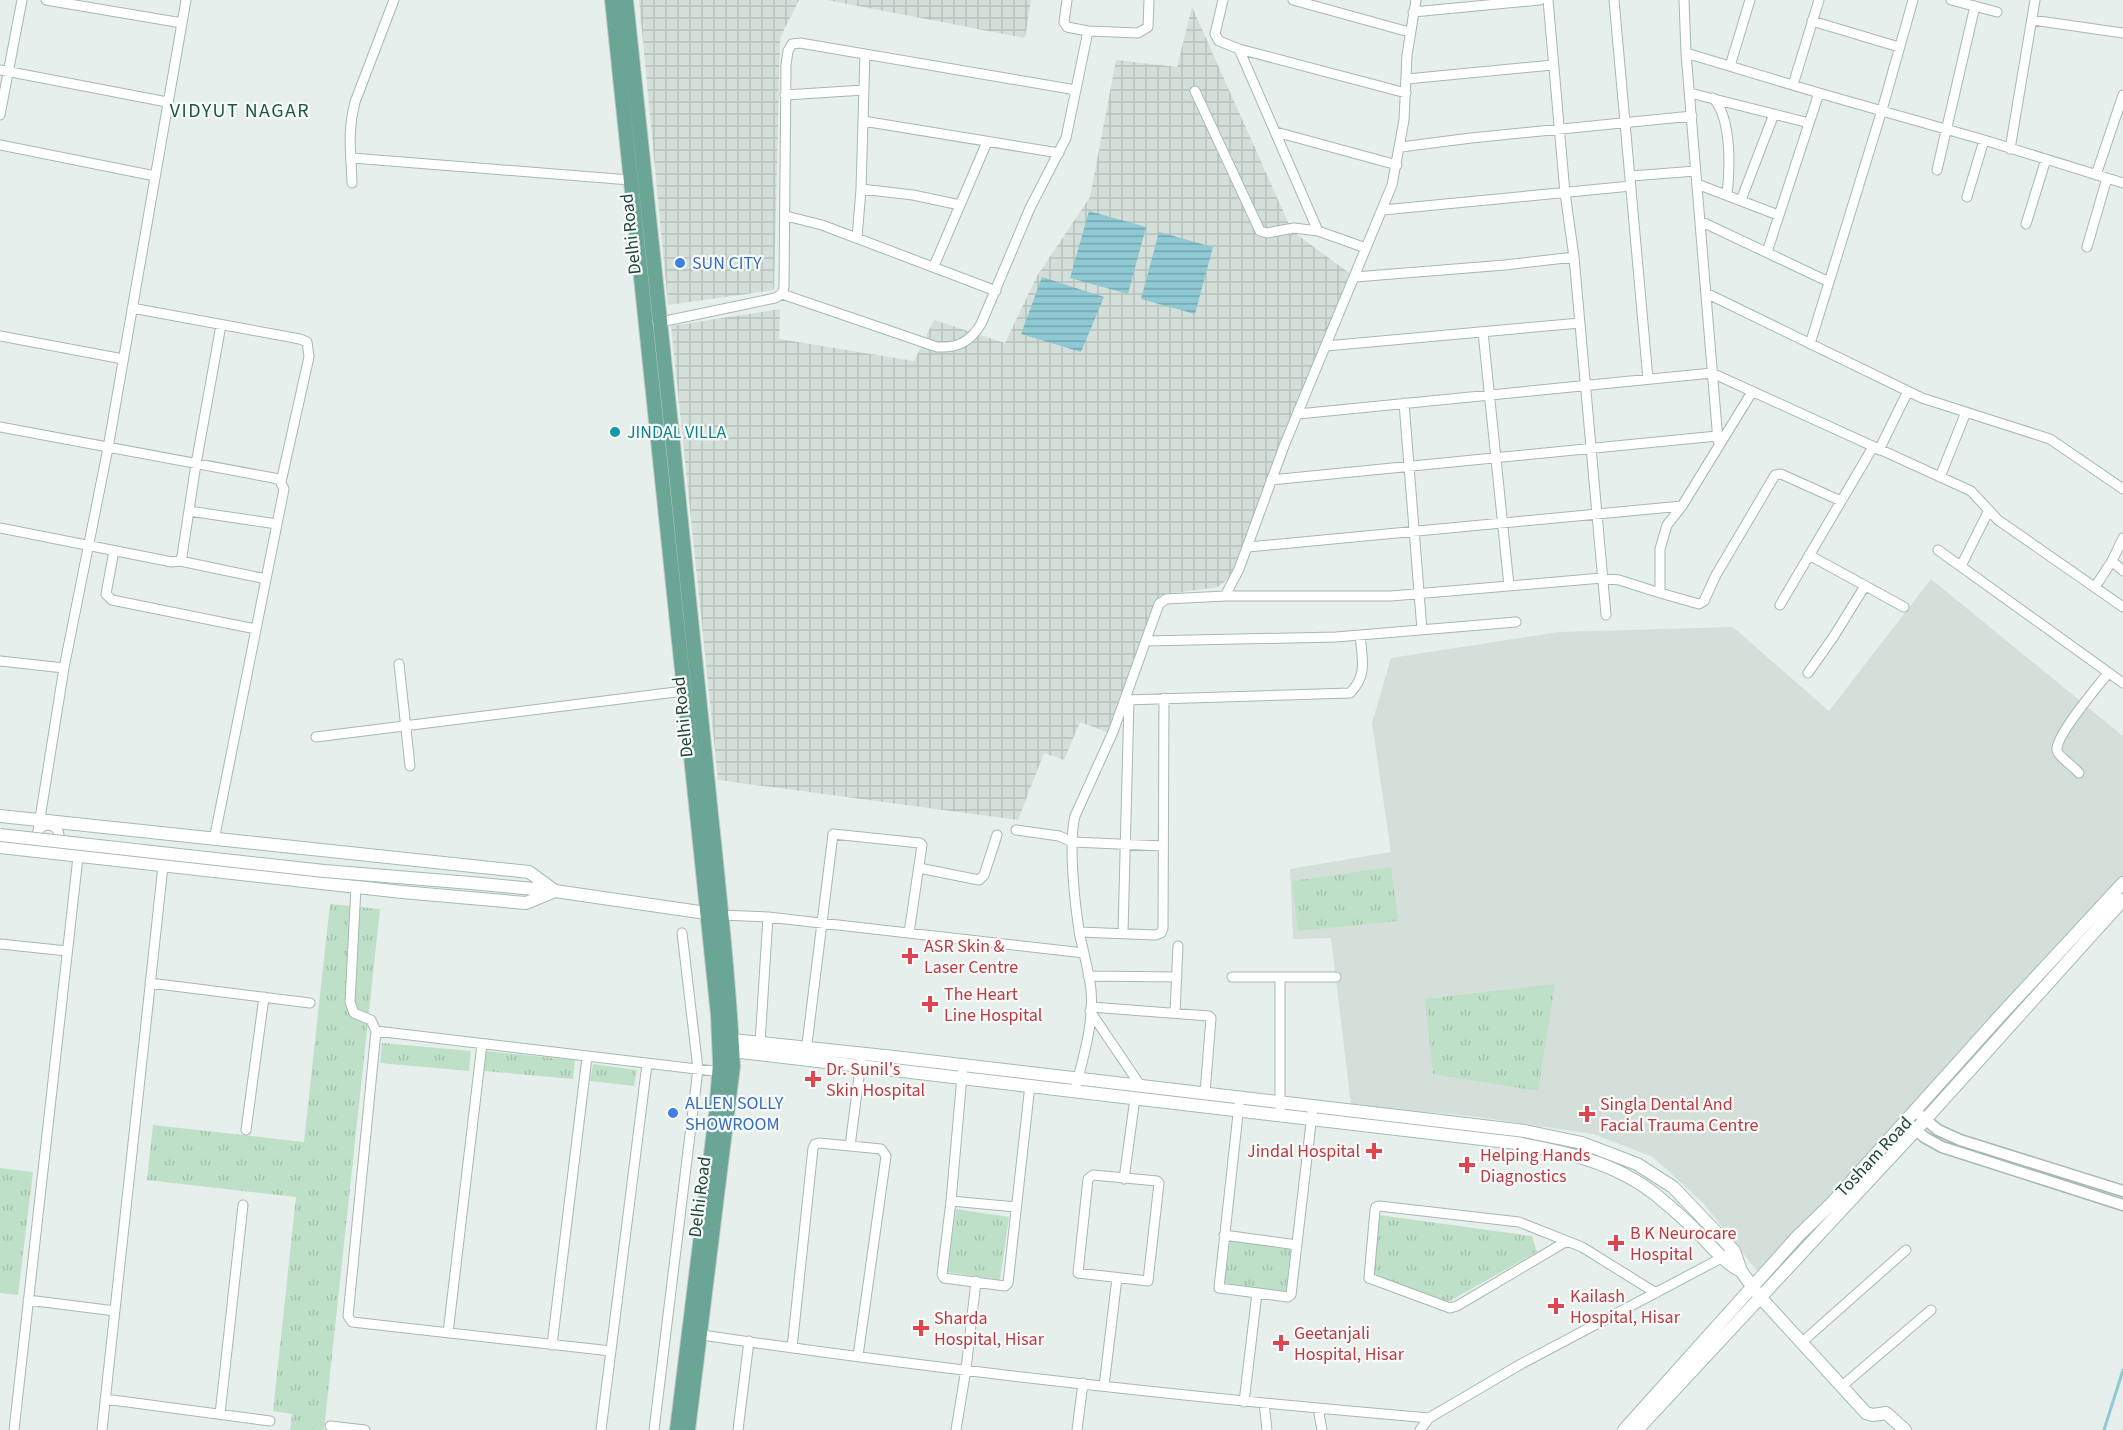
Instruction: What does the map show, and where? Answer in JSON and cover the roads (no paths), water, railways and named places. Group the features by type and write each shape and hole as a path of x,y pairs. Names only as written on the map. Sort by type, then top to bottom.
{"main road":[{"name":"Delhi Road","path":"612,0 630,180 653,323 699,692 725,1045 726,1073 716,1113 694,1334 688,1430"},
{"name":"Delhi Road","path":"626,0 684,691 714,914"},
{"path":"0,816 38,826 214,840 529,872 555,891"},
{"path":"0,835 324,871 555,891 714,914"},
{"path":"0,847 56,849 78,857 526,903 555,891"},
{"name":"Tosham Road","path":"1624,1430 1916,1130 1920,1115 1999,1017 2123,883"},
{"name":"Tosham Road","path":"1637,1430 1757,1292 1797,1237 1906,1121 1920,1115 2123,900"},
{"path":"725,1045 760,1043 805,1054"},
{"path":"725,1045 1076,1084 1135,1098 1238,1110 1280,1108"},
{"path":"963,1071 1030,1085 1140,1085 1240,1097 1280,1108 1569,1153 1611,1167 1654,1194 1722,1258 1741,1271"},
{"path":"1312,1112 1525,1131 1582,1143 1637,1164 1674,1187 1701,1215 1734,1251 1741,1271 1757,1292 1866,1413 1873,1415 1886,1413 1905,1430"},
{"path":"1690,1226 1701,1215"},
{"name":"Delhi Road","path":"677,1430 694,1334"}],"street":[{"path":"0,115 4,71 22,0"},
{"path":"46,0 182,23"},
{"path":"38,826 53,826 57,830 59,836 56,849 43,847 38,843 38,826 64,668 108,448 186,0"},
{"path":"352,183 349,128 355,102 394,0"},
{"path":"1067,0 1065,25 1071,28 1138,33 1148,27 1149,0"},
{"path":"1223,0 1217,21 1216,37 1220,41 1239,49 1406,93"},
{"path":"1293,0 1409,32"},
{"path":"1225,596 1239,569 1298,414 1383,210 1401,147 1409,32 1416,0"},
{"path":"1413,12 1480,3 1540,0"},
{"path":"1548,0 1606,615"},
{"path":"1614,0 1648,379"},
{"path":"1684,0 1686,53 1718,447"},
{"path":"1730,66 1750,0"},
{"path":"1792,85 1819,0"},
{"path":"1810,344 1882,110 1913,0"},
{"path":"1951,0 1997,12"},
{"path":"2010,149 2035,0"},
{"path":"1937,170 1976,6"},
{"path":"2032,20 2123,33"},
{"path":"1812,21 1899,47"},
{"path":"782,294 937,347 952,348 975,333 996,291 1030,208 1059,153 1069,127 1088,31"},
{"path":"653,323 775,298 782,294 786,216 786,65 788,51 792,44 800,43 1076,90"},
{"path":"1239,49 1318,231"},
{"path":"1686,53 2123,183"},
{"path":"857,238 861,189 865,54"},
{"path":"1407,80 1553,64"},
{"path":"4,71 167,102"},
{"path":"785,95 864,90"},
{"path":"1195,92 1260,231 1267,233 1294,228 1318,231 1366,248"},
{"path":"1690,93 1809,123"},
{"path":"1767,252 1819,93"},
{"path":"1713,98 1722,113 1727,141 1729,174 1727,195"},
{"path":"2096,175 2122,100"},
{"path":"1741,200 1774,114"},
{"path":"1401,147 1692,116"},
{"path":"863,121 1059,153"},
{"path":"1276,132 1397,165"},
{"path":"1967,197 1984,140"},
{"path":"934,266 987,142"},
{"path":"0,145 155,176"},
{"path":"352,158 630,180"},
{"path":"2026,224 2046,159"},
{"path":"1383,210 1565,193 1696,171"},
{"path":"2087,247 2107,178"},
{"path":"1697,184 1778,215"},
{"path":"861,189 913,195 960,205"},
{"path":"786,216 822,225 996,291"},
{"path":"1700,220 1829,282"},
{"path":"1355,277 1574,257"},
{"path":"1706,293 1908,392 2050,439 2123,489"},
{"path":"132,309 307,342 309,357 281,482"},
{"path":"1326,346 1580,323"},
{"path":"180,561 221,325"},
{"path":"1483,332 1509,586"},
{"path":"0,336 123,359"},
{"path":"1298,414 1712,373 1971,491 1998,520 2123,606"},
{"path":"1660,593 1660,549 1667,525 1682,506 1752,392"},
{"path":"1780,605 1908,392"},
{"path":"1404,403 1422,630"},
{"path":"1940,477 1966,412"},
{"path":"0,427 279,479 281,482 284,489 214,840"},
{"path":"1272,480 1717,436"},
{"path":"1076,1084 1088,1035 1091,988 1079,932 1073,842 1075,816 1127,700 1162,600 1225,596 1391,596 1602,578 1619,580 1699,604 1704,601 1716,575 1775,475 1781,474 1841,501"},
{"path":"1248,547 1682,506"},
{"path":"1961,566 1989,510"},
{"path":"189,511 277,524"},
{"path":"0,528 266,579"},
{"path":"2095,587 2112,561 2123,538"},
{"path":"1938,550 2123,683"},
{"path":"114,551 106,594 112,600 256,629"},
{"path":"1809,555 1904,607"},
{"path":"2112,561 2123,571"},
{"path":"1808,673 1865,586"},
{"path":"1146,641 1360,635 1516,622"},
{"path":"1127,700 1350,693 1360,682 1362,675 1360,635"},
{"path":"0,661 64,668"},
{"path":"399,664 410,766"},
{"path":"2079,773 2058,753 2057,747 2075,714 2108,673"},
{"path":"316,737 684,691"},
{"path":"1079,932 1155,935 1161,933 1163,928 1164,698"},
{"path":"1123,933 1127,700"},
{"path":"1016,830 1059,836 1073,842 1163,846"},
{"path":"805,1054 833,834 920,843 922,849 909,933"},
{"path":"919,868 979,880 984,875 997,835"},
{"path":"14,1430 78,857"},
{"path":"102,1430 163,866"},
{"path":"356,887 350,1002 354,1013 371,1020 376,1031 348,1316 352,1322 611,1351"},
{"path":"714,914 768,917 1084,953"},
{"path":"760,1043 768,917"},
{"path":"654,1430 698,1069 682,933"},
{"path":"0,944 67,951"},
{"path":"1175,1013 1178,946"},
{"path":"1088,976 1177,978"},
{"path":"1232,977 1336,977"},
{"path":"1280,977 1280,1108"},
{"path":"150,983 310,1003"},
{"path":"246,1131 264,997"},
{"path":"1091,1009 1210,1017 1204,1093"},
{"path":"1091,1009 1140,1085"},
{"path":"376,1031 726,1073"},
{"path":"448,1333 482,1044"},
{"path":"552,1345 587,1057"},
{"path":"850,1146 861,1060"},
{"path":"601,1430 646,1064"},
{"path":"963,1071 942,1275 944,1278 1005,1286 1008,1283 1030,1085"},
{"path":"1240,1097 1219,1288 1290,1297 1312,1112"},
{"path":"1124,1179 1135,1098"},
{"path":"1920,1115 1938,1130 1960,1140 2123,1191"},
{"path":"1906,1121 1924,1137 1942,1147 2123,1205"},
{"path":"792,1348 813,1148 819,1143 881,1149 886,1156 858,1356"},
{"path":"1093,1175 1124,1179 1156,1181 1159,1185 1146,1282 1081,1274 1077,1269 1088,1179 1093,1175"},
{"path":"951,1201 1016,1207"},
{"path":"220,1414 243,1205"},
{"path":"1567,1241 1450,1308 1369,1278 1376,1207 1519,1222 1567,1241 1582,1247 1656,1293"},
{"path":"1224,1235 1297,1245"},
{"path":"1801,1343 1906,1250"},
{"path":"1420,1430 1429,1418 1521,1364 1734,1251"},
{"path":"1104,1386 1117,1278"},
{"path":"956,1430 976,1281"},
{"path":"1244,1402 1257,1293"},
{"path":"28,1300 115,1311"},
{"path":"1842,1386 1931,1310"},
{"path":"694,1334 1104,1386 1244,1402 1429,1418"},
{"path":"738,1430 749,1341"},
{"path":"1077,1430 1083,1383"},
{"path":"105,1399 270,1421"},
{"path":"1264,1403 1267,1430"},
{"path":"1318,1408 1322,1430"},
{"path":"330,1426 365,1430"}],"water":[{"path":"1089,211 1146,227 1128,294 1070,278"},
{"path":"1159,232 1213,247 1195,314 1141,299"},
{"path":"1042,277 1104,297 1081,352 1021,334"}],"waterway":[{"path":"2104,1430 2123,1370"}],"place":[{"name":"SUN CITY","path":"680,263"},
{"name":"JINDAL VILLA","path":"615,432"},
{"name":"ASR Skin & Laser Centre","path":"910,956"},
{"name":"The Heart Line Hospital","path":"930,1004"},
{"name":"Dr. Sunil's Skin Hospital","path":"813,1079"},
{"name":"ALLEN SOLLY SHOWROOM","path":"673,1113"},
{"name":"Singla Dental And Facial Trauma Centre","path":"1587,1114"},
{"name":"Jindal Hospital","path":"1374,1151"},
{"name":"Helping Hands Diagnostics","path":"1467,1165"},
{"name":"B K Neurocare Hospital","path":"1616,1243"},
{"name":"Kailash Hospital, Hisar","path":"1556,1306"},
{"name":"Sharda Hospital, Hisar","path":"921,1328"},
{"name":"Geetanjali Hospital, Hisar","path":"1281,1343"}],"district":[{"name":"VIDYUT NAGAR","path":"240,111"}]}
